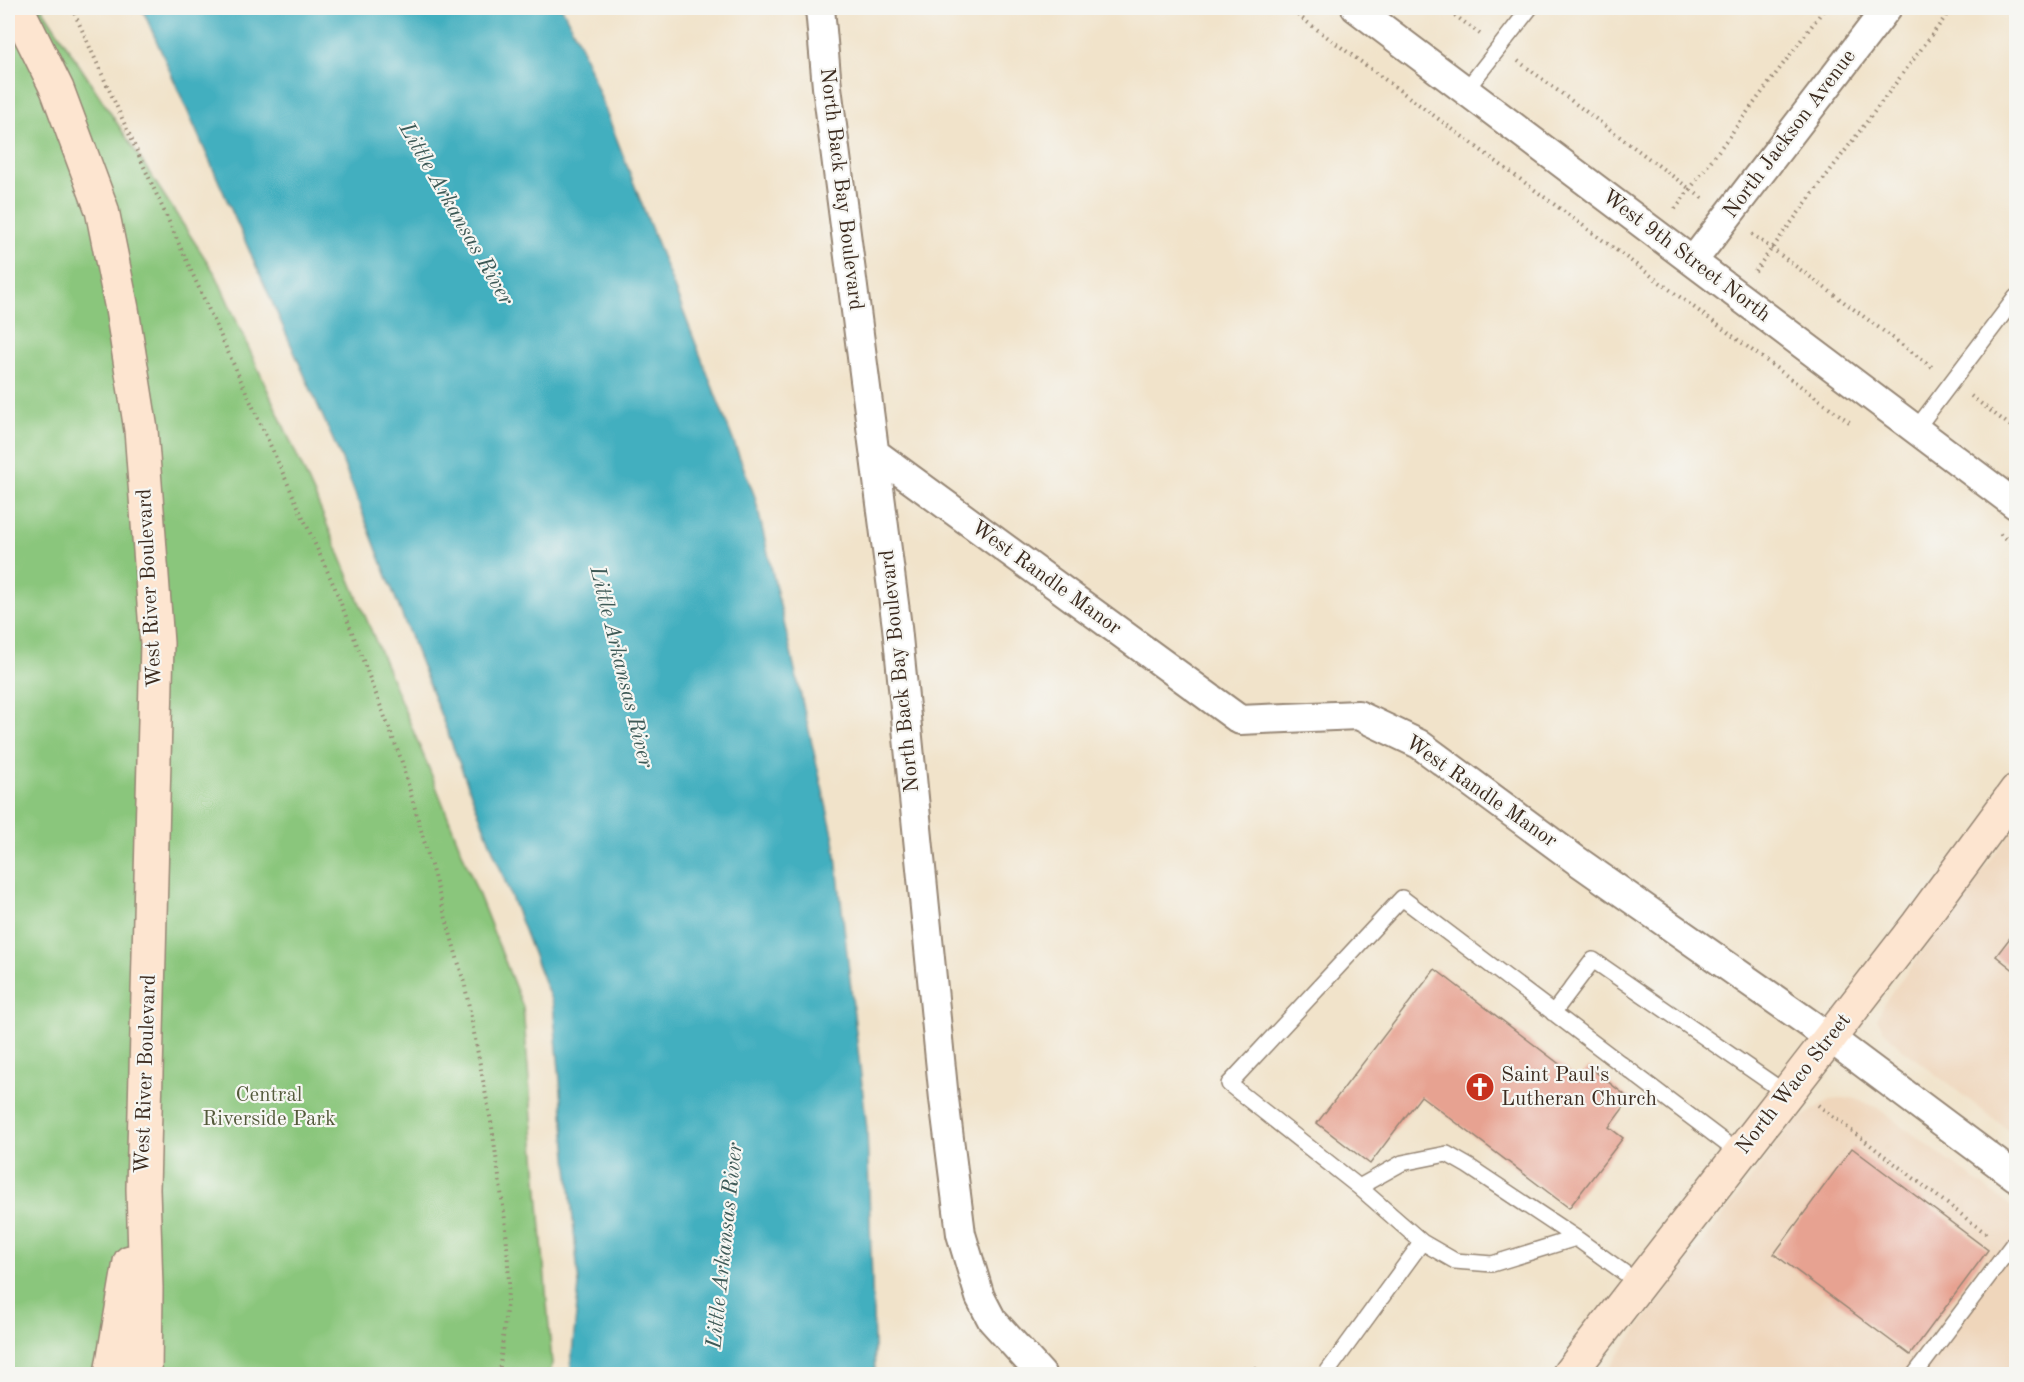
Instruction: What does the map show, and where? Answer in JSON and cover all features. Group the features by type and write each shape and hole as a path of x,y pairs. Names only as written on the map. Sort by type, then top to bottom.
{"street":[{"name":"West River Boulevard","path":"17,8 57,89 102,210 122,309 141,430 157,643 143,1189 146,1288 145,1374"},
{"name":"North Back Bay Boulevard","path":"820,8 827,87 897,627 944,1099 959,1224 980,1297 998,1328 1041,1374"},
{"name":"West 9th Street North","path":"1356,8 2016,505"},
{"name":"North Jackson Avenue","path":"1693,261 1887,8"},
{"name":"West Randle Manor","path":"874,453 1240,720 1358,715 1419,744 1576,860 1830,1038"},
{"name":"North Waco Street","path":"1569,1374 1740,1154 1801,1099 1830,1038 2016,791"},
{"path":"1830,1038 2016,1177"},
{"name":"West River Boulevard","path":"111,1374 143,1189"}],"lane":[{"path":"1466,90 1530,8"},
{"path":"1916,429 2016,297"},
{"path":"1576,1238 1492,1264 1455,1261 1422,1242 1359,1186 1229,1084 1402,898 1740,1154"},
{"path":"1553,1013 1593,960 1801,1099"},
{"path":"1359,1186 1402,1163 1447,1154 1576,1238 1640,1284"},
{"path":"1915,1374 2015,1241"},
{"path":"1328,1371 1422,1242"}],"path":[{"path":"72,8 335,588 400,759 465,986 492,1127 506,1227 509,1283 499,1374"},
{"path":"1288,8 1857,428"},
{"path":"1635,264 1826,8"},
{"path":"1726,332 1757,267 1952,8"},
{"path":"1998,532 2016,546"},
{"path":"1801,1099 1986,1234 2015,1241"}],"shaded area":[{"path":"2016,826 2016,1136 1900,1047 1884,1031 1877,1019 1885,1002"},
{"path":"1853,1098 1876,1107 2016,1210 2016,1374 1604,1374 1792,1124 1829,1100"}],"green space":[{"name":"Central Riverside Park","path":"8,8 42,8 216,275 315,496 430,771 523,1007 552,1364 550,1374 8,1374"}],"water":[{"name":"Little Arkansas River","path":"142,8 562,8 580,44 755,497 834,839 867,1129 875,1374 570,1374 579,1285 553,1005 342,460"}],"building":[{"path":"2016,930 2016,972 1996,956"},
{"name":"Saint Paul's Lutheran Church","path":"1435,969 1579,1079 1589,1067 1630,1099 1609,1127 1623,1138 1569,1208 1421,1096 1370,1164 1317,1123"},
{"path":"1852,1148 1988,1250 1910,1355 1774,1254"},
{"path":"1255,1367 1264,1374 1248,1374"}],"place":[{"name":"Saint Paul's Lutheran Church","path":"1480,1087"}]}
